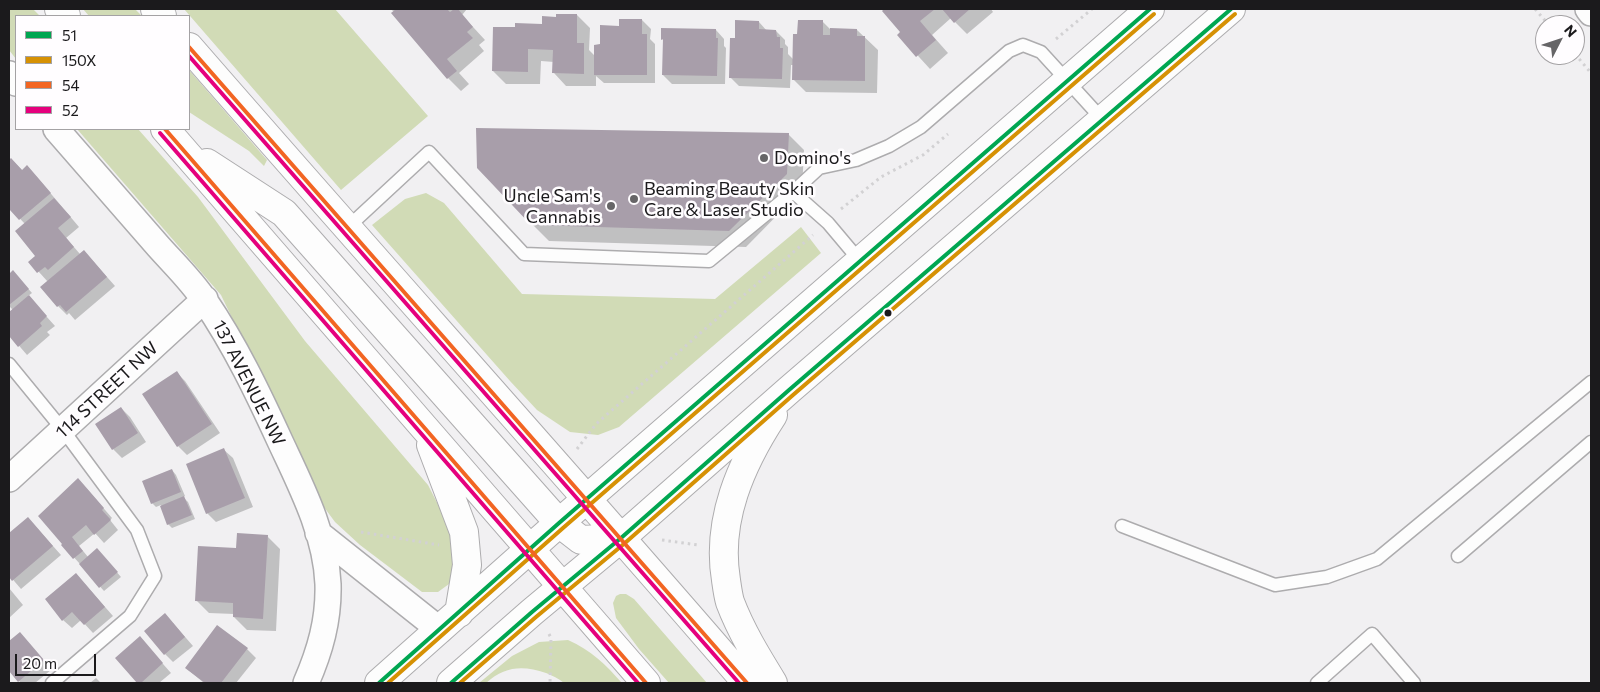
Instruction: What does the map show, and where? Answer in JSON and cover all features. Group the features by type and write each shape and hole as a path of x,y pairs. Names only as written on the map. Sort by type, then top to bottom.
{"main road":[{"path":"380,683 559,523 588,500 1150,9"},
{"path":"452,683 1231,9"},
{"path":"190,48 747,683"},
{"path":"172,138 284,213 559,523 581,540 621,538"},
{"path":"172,138 646,683"},
{"path":"773,683 744,636 729,600 722,548 725,521 742,471 764,429 789,390"},
{"path":"424,427 464,532 467,565 449,621"}],"street":[{"path":"1588,9 1591,13"},
{"name":"137 AVENUE NW","path":"57,130 205,300 236,353 265,409 293,470 318,533 449,621"},
{"name":"114 STREET NW","path":"9,479 205,300"},
{"path":"306,683 316,661 323,636 327,610 328,584 318,533"}],"lane":[{"path":"347,228 429,152 524,254 709,261 820,168 856,160 889,146 921,127 1009,51 1023,45 1041,52 1103,120"},
{"path":"793,192 828,223 860,262"},
{"path":"9,364 63,430 137,530 155,576 130,616 52,683"},
{"path":"1122,526 1274,585 1327,577 1377,559 1591,382"},
{"path":"1458,556 1591,442"},
{"path":"1317,683 1372,634 1414,683"}],"path":[{"path":"318,533 347,529 447,546"},
{"path":"661,540 703,546"},
{"path":"550,683 551,638"}],"green space":[{"path":"9,9 33,9 39,15 15,15 15,58 9,50"},
{"path":"83,9 135,9 141,15 88,15"},
{"path":"184,9 335,9 428,116 341,190"},
{"path":"190,71 267,160 264,166 249,151 190,113"},
{"path":"78,130 139,130 198,197 305,341 428,485 453,534 455,564 449,584 438,592 422,592 360,545 335,522 321,503 221,295"},
{"path":"426,193 444,203 522,294 715,299 801,227 821,253 619,427 598,435 570,432 537,410 372,225 405,199"},
{"path":"626,594 634,599 707,683 669,683 639,649 616,618 613,603 616,596"},
{"path":"568,640 598,658 622,683 564,683 558,678 538,670 522,668 507,670 486,683 479,683 512,656 539,642"}],"building":[{"path":"396,9 447,9 450,12 458,9 473,27 467,32 473,38 447,59 457,71 447,79 391,13"},
{"path":"884,9 935,9 920,21 936,40 916,57 897,35 900,32 882,11"},
{"path":"942,9 970,9 954,23"},
{"path":"556,14 577,14 577,43 584,43 584,74 552,73 553,50 528,49 528,72 492,71 493,27 515,27 515,23 542,24 542,16 556,17"},
{"path":"619,19 642,19 642,34 647,34 647,75 594,75 594,45 600,44 600,25 619,26"},
{"path":"735,20 759,21 759,29 776,30 777,37 780,37 780,48 783,48 782,79 729,78 730,38 735,38"},
{"path":"798,20 823,20 823,35 830,35 830,28 857,29 857,36 865,36 865,81 792,80 793,34 797,34"},
{"path":"661,28 716,29 716,38 718,38 717,76 662,75 663,39 661,40"},
{"name":"Beaming Beauty Skin Care & Laser Studio","path":"476,128 789,133 787,174 729,231 531,225 477,168"},
{"path":"11,158 22,170 27,165 51,193 19,220 9,209 9,160"},
{"path":"54,198 71,217 58,228 74,247 48,270 45,267 37,273 28,262 35,256 15,231"},
{"path":"84,250 107,277 66,312 60,305 57,307 40,287"},
{"path":"13,270 29,289 9,305 9,274"},
{"path":"29,295 47,316 40,323 42,326 18,347 9,336 9,312"},
{"path":"177,371 212,424 177,447 142,394"},
{"path":"121,407 138,433 112,450 95,424"},
{"path":"224,448 245,498 206,514 186,464"},
{"path":"172,469 181,492 151,504 142,481"},
{"path":"78,478 104,508 102,510 111,520 94,535 86,525 72,537 83,551 73,559 38,516"},
{"path":"184,496 192,515 167,525 160,506"},
{"path":"28,517 53,546 12,581 9,577 9,533"},
{"path":"237,533 268,535 263,619 233,617 233,603 195,601 198,546 236,548"},
{"path":"97,548 118,572 99,588 79,564"},
{"path":"76,573 105,607 84,625 72,612 62,621 45,599"},
{"path":"165,613 185,637 164,655 144,631"},
{"path":"217,625 248,648 221,683 205,683 185,668"},
{"path":"20,632 44,660 18,682 9,671 9,641"},
{"path":"140,636 163,663 141,683 137,683 115,658"}],"transit line":[{"name":"51","path":"379,683 559,523 1150,9"},
{"name":"51","path":"451,683 1231,9"},
{"name":"150X","path":"388,683 563,528 1154,14"},
{"name":"150X","path":"460,683 625,543 793,395 1235,14"},
{"name":"54","path":"190,48 747,683"},
{"name":"52","path":"190,57 739,683"},
{"name":"54","path":"166,130 646,683"},
{"name":"52","path":"160,133 638,683"}],"place":[{"name":"Domino's","path":"764,158"},
{"name":"Beaming Beauty Skin Care & Laser Studio","path":"634,199"},
{"name":"Uncle Sam's Cannabis","path":"611,206"}]}
